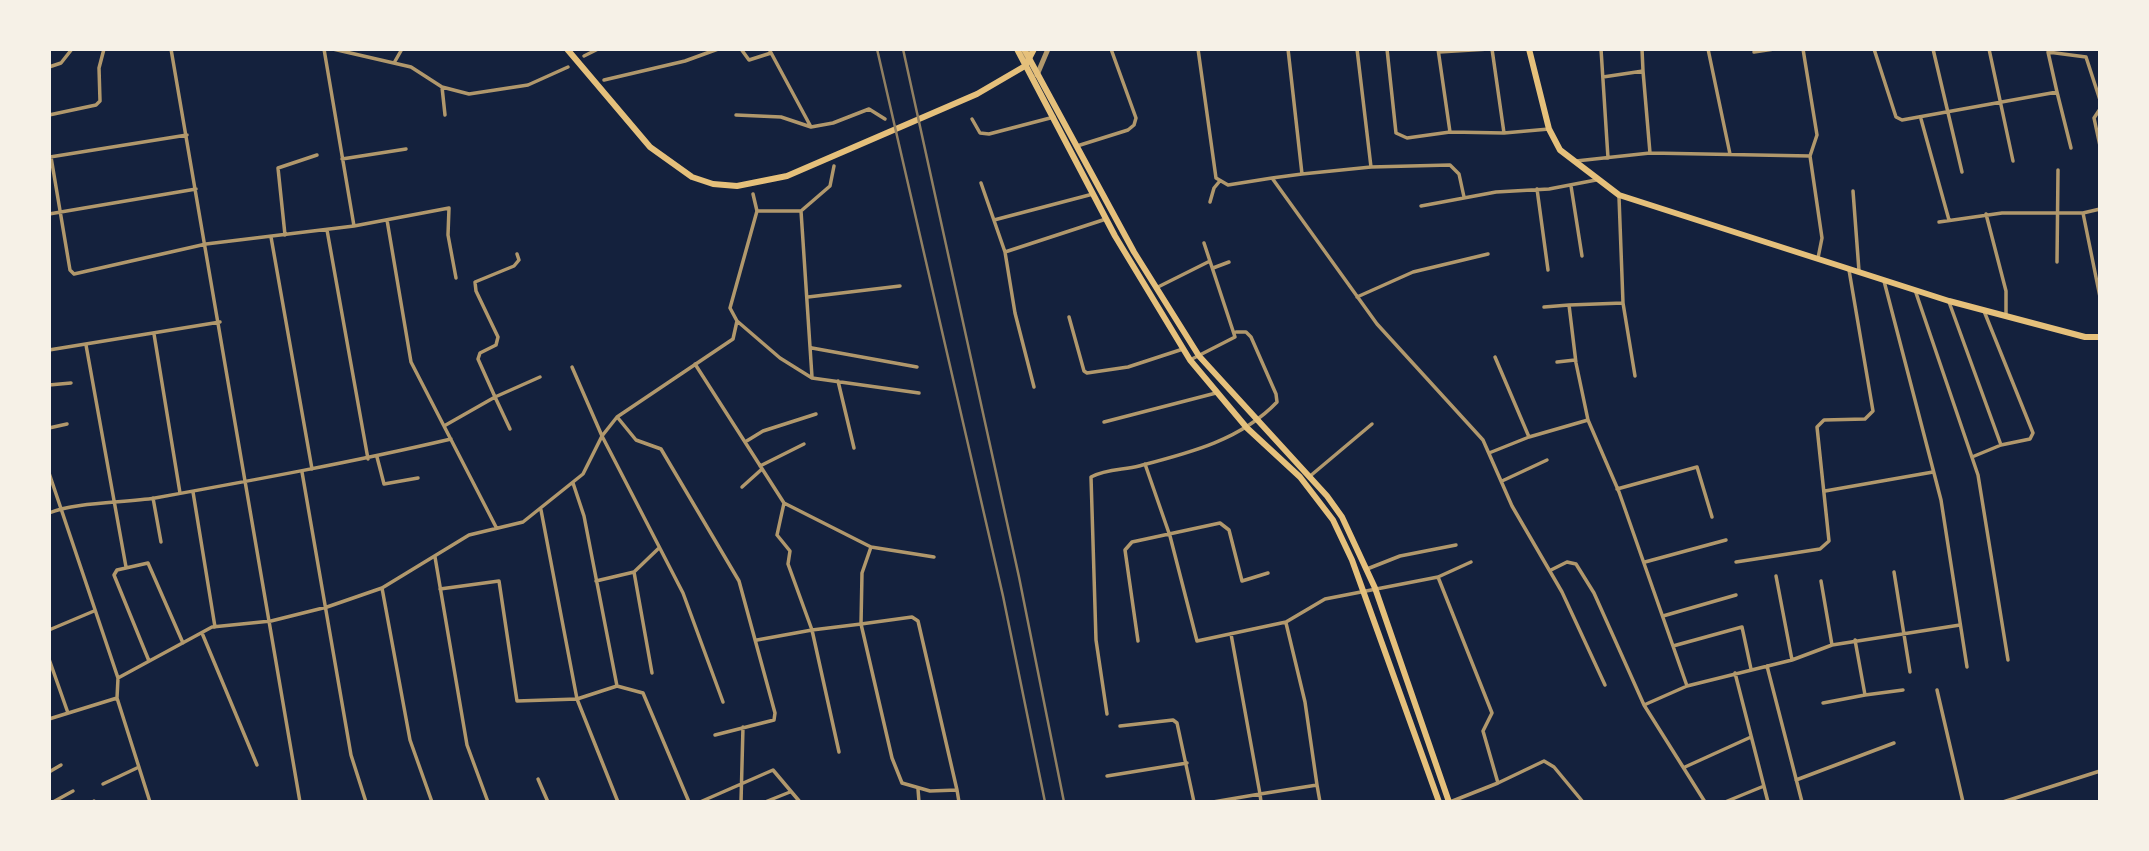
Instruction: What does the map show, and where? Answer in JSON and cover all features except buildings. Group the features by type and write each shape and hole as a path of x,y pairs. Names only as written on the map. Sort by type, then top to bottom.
{"main road":[{"path":"567,49 650,148 692,177 713,184 737,186 787,176 977,94 1025,66 1034,49"},
{"path":"1017,49 1076,146 1156,288 1199,356 1342,517 1375,588 1449,802"},
{"path":"1529,49 1549,129 1560,150 1619,195 1949,301 2085,337 2100,337"},
{"path":"1026,50 1106,219 1190,360 1247,428 1300,477 1334,520 1439,802"}],"street":[{"path":"49,67 61,62 72,49"},
{"path":"49,115 96,105 100,101 99,68 104,49"},
{"path":"171,49 220,322 300,802"},
{"path":"324,49 354,226"},
{"path":"333,49 411,67 442,87 468,94 528,85 568,67"},
{"path":"394,63 402,49"},
{"path":"584,56 598,49"},
{"path":"604,80 685,61 718,49"},
{"path":"741,49 749,60 770,51 811,127"},
{"path":"1037,75 1048,49"},
{"path":"1076,146 1128,130 1134,125 1136,118 1111,49"},
{"path":"1198,49 1219,182 1210,201"},
{"path":"1288,49 1302,174"},
{"path":"1357,49 1371,167"},
{"path":"1387,49 1396,133 1407,138 1450,132 1504,133 1549,129"},
{"path":"1450,132 1438,50 1490,49 1504,133"},
{"path":"1601,49 1608,158"},
{"path":"1642,49 1650,153"},
{"path":"1708,49 1730,155"},
{"path":"1754,52 1774,49"},
{"path":"1803,49 1817,135 1810,156 1822,238 1818,258"},
{"path":"1874,49 1896,117 1902,120 1921,119 2057,92"},
{"path":"1933,49 1962,172"},
{"path":"1989,49 2003,104 2013,161"},
{"path":"2071,148 2048,50 2086,57 2100,100"},
{"path":"1603,77 1643,71"},
{"path":"442,87 445,116"},
{"path":"2100,108 2094,118 2100,146"},
{"path":"736,115 781,117 811,127 833,123 869,109 885,119"},
{"path":"972,119 980,133 989,134 1056,116"},
{"path":"1921,119 1949,220"},
{"path":"187,135 50,157 70,270 74,274 206,244 327,230 449,208 448,235 456,278"},
{"path":"342,159 406,149"},
{"path":"1574,161 1650,153 1810,156"},
{"path":"285,235 278,169 317,155"},
{"path":"757,211 801,211 830,186 834,166"},
{"path":"1219,182 1228,185 1371,167 1450,166 1459,174 1464,197"},
{"path":"2057,262 2058,170"},
{"path":"1272,178 1377,324 1483,440 1512,506 1551,570 1605,685"},
{"path":"1421,206 1464,197 1571,186 1597,180"},
{"path":"981,183 1005,253 1015,313 1034,387"},
{"path":"1571,186 1582,256"},
{"path":"49,214 196,189"},
{"path":"1537,189 1548,270"},
{"path":"1853,191 1859,271"},
{"path":"753,194 757,211 730,308 737,321 780,358 812,378 919,393"},
{"path":"994,220 1093,194"},
{"path":"1619,195 1623,303 1635,376"},
{"path":"1939,222 1986,214 2083,213 2100,209"},
{"path":"801,211 812,378"},
{"path":"2083,213 2100,297"},
{"path":"1986,214 2006,291 2006,317"},
{"path":"1005,253 1106,219"},
{"path":"387,220 411,362 496,527"},
{"path":"327,230 369,459"},
{"path":"271,237 312,470"},
{"path":"1190,360 1233,341 1236,332 1204,243"},
{"path":"510,429 478,359 480,353 496,345 498,337 474,282 514,266 519,260 517,254"},
{"path":"1357,297 1413,272 1489,254"},
{"path":"1156,288 1210,261"},
{"path":"1213,268 1229,262"},
{"path":"1736,562 1820,549 1829,541 1817,427 1819,422 1865,419 1873,411 1849,268"},
{"path":"1883,279 1949,543 1968,667"},
{"path":"808,298 900,286"},
{"path":"1914,290 1927,334 1972,457 2008,660"},
{"path":"1949,301 2001,445"},
{"path":"1544,307 1623,303"},
{"path":"1569,306 1588,420 1645,562 1687,686"},
{"path":"1972,457 2001,445 2030,439 2033,433 1984,311"},
{"path":"1069,317 1084,371 1087,373 1128,367 1183,349"},
{"path":"118,678 215,627 271,621 327,607 382,588 469,535 523,522 583,474 602,436 617,417 733,339 737,321"},
{"path":"49,350 220,322"},
{"path":"1107,714 1096,640 1091,477 1214,443 1247,428 1277,401 1251,337 1246,331 1236,332"},
{"path":"154,334 180,494"},
{"path":"86,345 126,567"},
{"path":"812,348 918,367"},
{"path":"1495,358 1529,437"},
{"path":"1557,362 1576,360"},
{"path":"695,363 784,503 872,547 934,556"},
{"path":"572,367 602,436 683,593 723,702"},
{"path":"444,426 495,397 541,377"},
{"path":"838,382 854,448"},
{"path":"49,385 71,383"},
{"path":"1104,422 1216,394"},
{"path":"745,442 763,431 816,414"},
{"path":"617,417 636,440 661,449 739,581 757,640 774,720 715,736"},
{"path":"1489,453 1529,437 1588,420"},
{"path":"49,428 67,424"},
{"path":"1309,477 1372,424"},
{"path":"49,513 61,508 114,505 246,483 369,459 451,439"},
{"path":"742,486 761,468 804,444"},
{"path":"377,457 384,484 418,478"},
{"path":"1502,481 1548,460"},
{"path":"1144,464 1170,536 1197,641 1286,622 1325,599 1438,577 1471,562"},
{"path":"1617,489 1697,467 1712,517"},
{"path":"302,472 351,755 366,802"},
{"path":"1824,491 1933,472"},
{"path":"49,473 118,678 117,698 150,802"},
{"path":"573,483 584,516 617,686"},
{"path":"193,492 215,627"},
{"path":"153,498 160,542"},
{"path":"784,503 777,535 786,542 790,551 788,564 812,630 839,752"},
{"path":"541,510 577,699 618,802"},
{"path":"1138,641 1125,550 1132,542 1224,524 1229,530 1242,581 1268,573"},
{"path":"1645,562 1726,540"},
{"path":"1367,569 1400,556 1456,545"},
{"path":"872,547 862,573 862,624 892,758 902,783 918,789 957,790"},
{"path":"596,580 634,572 659,548"},
{"path":"435,557 467,745 488,802"},
{"path":"1551,570 1567,562 1576,564 1594,593 1644,705 1705,802"},
{"path":"149,661 114,575 126,567 148,563 183,643"},
{"path":"634,572 652,673"},
{"path":"1894,572 1910,672"},
{"path":"1776,576 1792,660"},
{"path":"1438,577 1492,713 1483,731 1497,783"},
{"path":"440,589 499,581 517,701 577,699 617,686 643,693 689,802"},
{"path":"1821,581 1832,645"},
{"path":"382,588 410,740 432,802"},
{"path":"1663,616 1736,595"},
{"path":"49,630 94,611"},
{"path":"757,640 912,617 918,621 959,802"},
{"path":"1286,622 1305,702 1320,802"},
{"path":"1644,705 1687,686 1792,660 1832,645 1960,625"},
{"path":"1673,646 1742,627 1751,670"},
{"path":"202,633 257,765"},
{"path":"1231,634 1261,802"},
{"path":"1855,640 1866,695"},
{"path":"49,659 68,713"},
{"path":"1768,666 1802,802"},
{"path":"1735,673 1768,802"},
{"path":"1823,703 1903,690"},
{"path":"1937,690 1964,802"},
{"path":"49,719 117,698"},
{"path":"1120,726 1172,720 1180,727 1194,802"},
{"path":"741,802 743,727"},
{"path":"1685,767 1751,737"},
{"path":"1796,780 1894,743"},
{"path":"1449,802 1544,761 1554,767 1583,802"},
{"path":"1107,776 1187,763"},
{"path":"49,772 61,765"},
{"path":"103,784 139,767"},
{"path":"700,802 773,770 800,802"},
{"path":"2003,802 2100,771"},
{"path":"538,779 548,802"},
{"path":"1213,802 1317,785"},
{"path":"1725,802 1764,786"},
{"path":"918,789 919,802"},
{"path":"53,802 73,791"},
{"path":"765,802 790,792"}],"railway":[{"path":"877,49 1003,596 1045,802"},
{"path":"903,49 1019,577 1064,802"}]}
